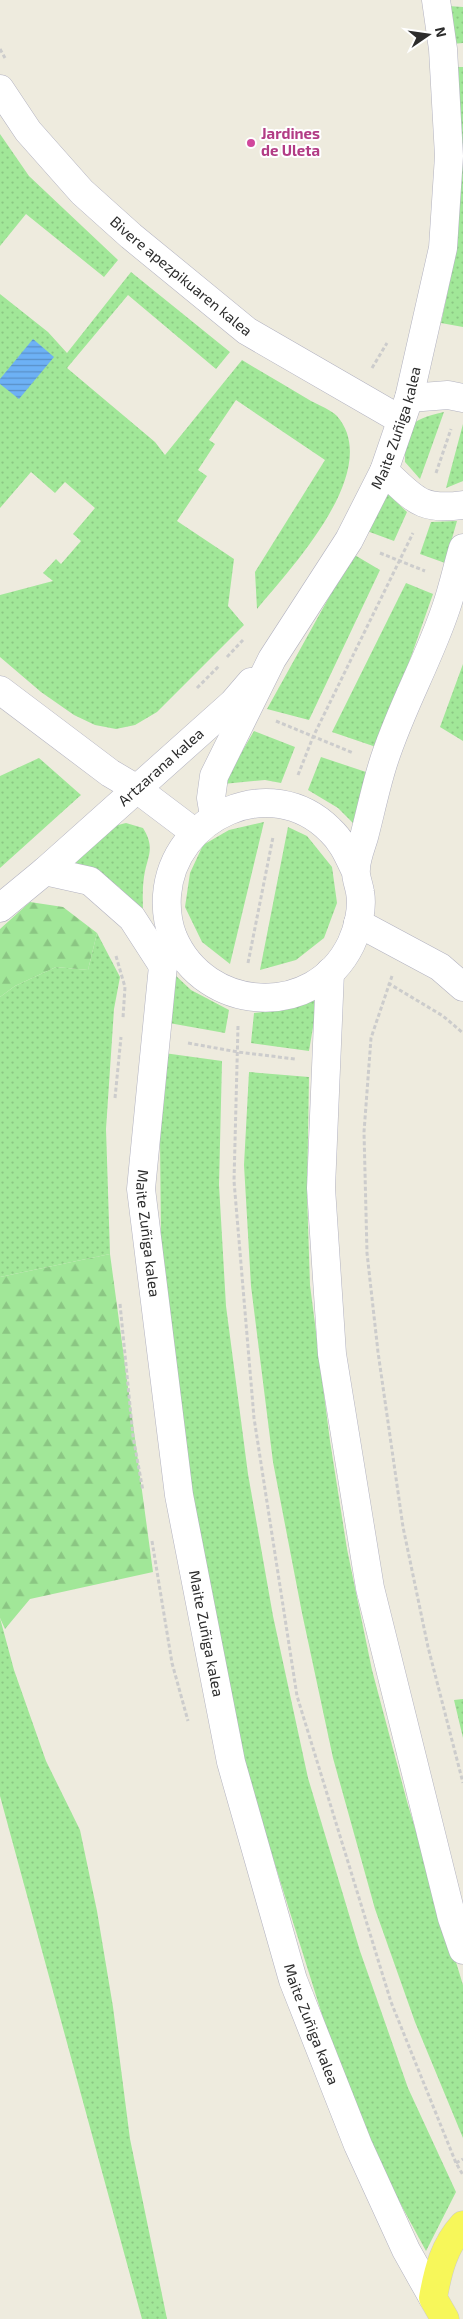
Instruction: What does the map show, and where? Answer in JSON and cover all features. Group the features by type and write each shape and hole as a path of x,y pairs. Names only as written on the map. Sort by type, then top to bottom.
{"main road":[{"name":"Maite Zuñiga kalea","path":"439,2309 439,2266 456,2233 463,2225"}],"street":[{"name":"Maite Zuñiga kalea","path":"204,824 211,798 214,776 240,706 349,540 384,471 405,409 443,248 450,156 443,49 436,0"},
{"name":"Bivere apezpikuaren kalea","path":"0,89 28,131 82,192 131,236 247,330 405,409"},
{"path":"405,409 448,395 463,398"},
{"path":"384,471 417,501 443,508 463,505"},
{"path":"355,870 382,766 446,607 463,548"},
{"path":"0,690 110,773 204,824"},
{"name":"Artzarana kalea","path":"0,908 45,871 137,789 240,706"},
{"path":"261,803 293,808 308,814 329,828 345,847 355,870 361,896 358,923 352,943 330,972 312,986 290,995 266,998 242,996 220,988 200,975 184,957 172,936 166,909 168,881 178,854 204,824 237,807 261,803"},
{"path":"45,871 90,881 132,918 163,966"},
{"path":"358,923 440,967 463,987"},
{"name":"Maite Zuñiga kalea","path":"172,936 163,966 141,1190 179,1495 231,1762 293,1980 358,2145 406,2250 439,2309"},
{"path":"330,972 321,1188 332,1354 370,1588 452,1918 463,1950"}],"path":[{"path":"349,540 453,583"},
{"path":"190,695 245,638"},
{"path":"197,688 382,766"},
{"path":"404,948 388,983 371,1038 364,1132 367,1254 378,1352 403,1527 428,1647 463,1783"},
{"path":"388,983 443,1016 463,1033"},
{"path":"157,1037 238,1052 326,1063"},
{"path":"456,2163 463,2158"}],"green space":[{"path":"448,6 463,7 463,43 452,44"},
{"path":"455,67 463,67 463,327 441,323 453,266 458,202"},
{"path":"0,134 29,176 118,260 104,277 26,214 0,246"},
{"path":"131,272 230,352 216,369 128,295 67,368 155,442 165,455 242,360 337,416 348,438 349,463 341,490 327,518 290,570 257,609 255,572 325,460 236,400 209,440 215,444 198,470 207,476 177,521 234,559 228,606 244,625 157,712 135,725 116,729 95,725 74,715 41,692 0,657 0,595 53,581 43,573 56,559 61,564 81,541 73,534 95,508 65,482 55,493 31,472 0,508 0,294 48,332 67,353"},
{"path":"444,412 420,479 405,462 408,432 411,426 423,418"},
{"path":"463,424 463,481 446,488"},
{"path":"384,490 407,512 394,541 367,531"},
{"path":"457,521 445,563 420,554 431,522"},
{"path":"353,554 380,570 309,720 267,709"},
{"path":"406,583 433,594 379,748 332,732"},
{"path":"463,664 463,741 440,727"},
{"path":"254,731 295,747 281,783 265,780 223,784"},
{"path":"321,757 366,772 353,823 338,808 308,790"},
{"path":"39,758 81,795 0,868 0,776"},
{"path":"264,822 230,964 202,942 185,907 190,873 203,845 229,830"},
{"path":"126,823 143,828 150,847 143,882 143,918 119,887 71,860 106,828"},
{"path":"288,827 307,836 332,867 337,903 324,938 296,960 260,970"},
{"path":"30,902 63,907 97,933 88,970 56,967 15,986 0,997 0,929"},
{"path":"97,933 120,977 114,1009 106,1129 110,1254 0,1277 0,997 15,986 56,967 88,970"},
{"path":"174,974 191,990 229,1010 225,1033 169,1023"},
{"path":"318,998 309,1051 251,1043 254,1013 289,1009"},
{"path":"164,1053 222,1061 219,1185 226,1306 248,1474 273,1616 308,1778 360,1951 408,2088 456,2192 426,2251 385,2175 345,2088 246,1772 221,1663 175,1389 161,1239 160,1138"},
{"path":"249,1072 309,1077 307,1194 310,1285 330,1441 347,1549 372,1670 408,1805 463,1985 463,2138 415,2022 375,1909 333,1758 302,1613 273,1462 251,1286 244,1165"},
{"path":"110,1254 153,1572 30,1599 5,1629 0,1618 0,1277"},
{"path":"0,1618 14,1670 46,1761 80,1830 97,1911 113,2007 130,2139 167,2319 142,2319 0,1796"},
{"path":"463,1699 463,1738 454,1700"}],"water":[{"path":"33,339 54,357 19,399 0,384 0,379"}],"place":[{"name":"Jardines de Uleta","path":"251,143"}]}
